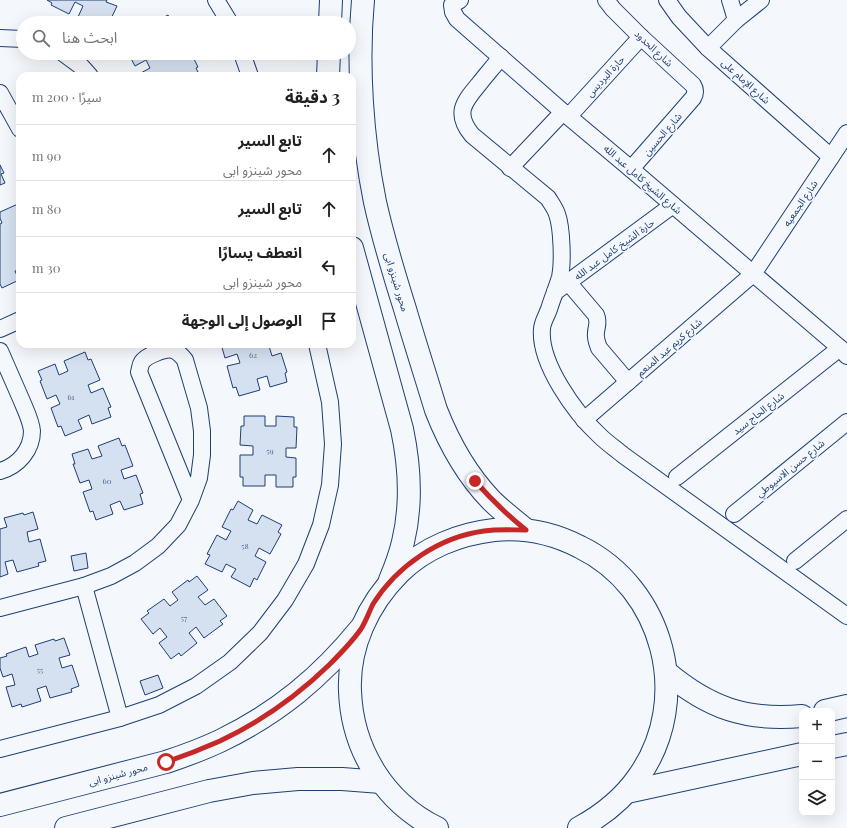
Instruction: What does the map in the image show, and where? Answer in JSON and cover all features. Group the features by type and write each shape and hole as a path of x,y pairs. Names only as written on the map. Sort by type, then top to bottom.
{"main road":[{"path":"331,16 332,0"},
{"name":"محور شينزو ابى","path":"363,0 361,79 366,140 375,201 390,262 436,410 452,445 461,462 490,499 526,530"},
{"path":"328,72 329,60"},
{"path":"356,262 407,452 409,492 407,521 403,542 390,582"},
{"path":"437,828 411,812 395,798 381,782 366,759 357,734 351,707 350,680 353,654 361,628 374,604 390,582 405,567 423,554 462,536 483,531 504,529 526,530 547,534 568,541 587,550 606,562 622,576 648,611 663,651 667,694 659,736 651,756 640,775 627,792 594,820 579,828"},
{"name":"محور شينزو ابى","path":"0,805 166,762 219,742 268,714 311,682 346,647 361,628"},
{"path":"666,672 680,684 712,704 748,715 786,718 799,716"},
{"path":"835,709 847,706"},
{"path":"835,746 847,744"},
{"path":"627,792 799,755"},
{"path":"66,828 210,791 254,783 298,779 342,779 381,782"}],"street":[{"path":"216,0 226,16"},
{"name":"شارع الشيخ كامل عبد الله","path":"460,0 452,5 453,12 457,19 843,352"},
{"name":"شارع الحدود","path":"606,0 641,37 693,85 695,89 693,98"},
{"name":"شارع الإمام على","path":"667,0 679,17 708,48 831,157"},
{"path":"730,0 736,20"},
{"path":"708,48 736,20 760,0"},
{"name":"حارة البرديس","path":"510,168 566,114 641,37"},
{"path":"0,38 16,38"},
{"path":"501,57 466,100 462,119 466,128 472,135 548,198 557,214 561,241 560,277 542,327 542,345 562,390 584,420 600,436 623,455 847,616"},
{"path":"72,60 86,72"},
{"path":"244,60 249,72"},
{"path":"0,92 16,122"},
{"name":"شارع الحسين","path":"631,169 693,98"},
{"name":"شارع الجمعيه","path":"753,274 847,133"},
{"name":"حارة الشيخ كامل عبد الله","path":"555,292 673,205"},
{"name":"شارع كريم عبد المنعم","path":"584,420 753,274"},
{"path":"568,282 596,315 598,320 596,337 599,348 628,382"},
{"path":"0,328 16,322"},
{"path":"0,749 120,718 159,705 196,686 230,662 260,633 285,600 306,564 321,525 330,485 333,444 330,402 318,348"},
{"path":"0,608 84,586 111,576 135,563 158,546 178,525 192,500 199,478 202,455 202,431 199,408 185,360 180,354 173,350 165,350 147,357 141,363 139,372 192,500"},
{"path":"0,351 27,414 32,430 31,443 27,452 18,462 0,471"},
{"name":"شارع الحاج سيد","path":"676,477 843,352"},
{"name":"شارع حسن الاسيوطي","path":"734,514 847,422"},
{"path":"795,561 847,519"},
{"path":"84,586 120,718"}],"building":[{"path":"47,0 107,0 106,2 117,6 112,16 78,16 83,6 75,2 69,14 51,5 52,3"},
{"path":"132,60 146,60 135,66"},
{"path":"146,60 194,60 198,67 196,68 198,72 143,72 150,68"},
{"path":"0,165 4,173 1,174 5,183 0,185"},
{"path":"16,205 16,281 2,288 0,284 0,224 2,223 0,212"},
{"path":"222,348 270,348 272,356 281,353 287,372 285,373 287,382 270,387 267,376 257,379 260,390 239,396 236,387 233,388 227,366 240,363 237,354 225,358"},
{"path":"85,352 88,360 91,359 100,380 88,385 91,393 103,388 111,407 108,408 111,417 92,424 89,415 78,420 82,429 65,436 61,426 58,427 51,408 60,404 56,395 47,399 38,371 55,364 59,375 68,371 64,361"},
{"path":"244,416 265,416 265,426 276,426 276,416 294,417 294,427 297,427 296,448 286,448 286,457 296,458 296,477 293,477 293,487 276,487 276,475 265,475 265,486 243,486 243,477 240,477 240,455 253,455 253,446 240,445 241,426 244,426"},
{"path":"119,438 122,446 125,445 133,466 121,470 124,479 136,475 143,493 140,494 143,504 124,510 120,501 110,505 113,514 96,520 93,511 90,512 83,492 92,489 89,480 80,483 73,464 75,464 72,454 88,449 92,459 102,456 98,446"},
{"path":"238,501 253,510 248,520 257,524 262,515 282,525 278,532 281,534 270,554 259,548 255,556 266,562 257,580 254,578 250,587 231,577 236,569 226,564 222,572 205,564 210,555 207,554 217,535 226,540 231,531 222,527 231,509 233,510"},
{"path":"33,512 38,529 27,532 29,542 40,539 46,561 38,563 39,566 17,572 13,560 5,562 8,574 0,577 0,529 7,527 4,518"},
{"path":"86,553 88,568 74,571 71,556"},
{"path":"197,576 208,590 198,597 205,605 214,599 227,616 220,621 223,624 204,638 196,627 189,633 197,643 181,656 179,653 171,659 159,643 167,637 160,628 153,634 141,619 149,613 147,611 164,599 170,606 178,600 172,592 188,580 189,582"},
{"path":"64,638 70,655 59,658 62,668 72,665 79,686 71,689 72,692 50,698 46,686 37,689 41,701 22,707 21,704 12,707 6,687 15,685 12,674 3,677 0,668 0,658 7,656 6,654 26,647 29,657 38,654 35,645 54,639 55,641"},
{"path":"158,675 163,688 145,695 140,681"}],"route":[{"path":"166,762 193,753 244,729 291,698 311,682 346,647 361,628 374,604 390,582 405,567 423,554 462,536 483,531 504,529 526,530 490,499 475,481"}]}
